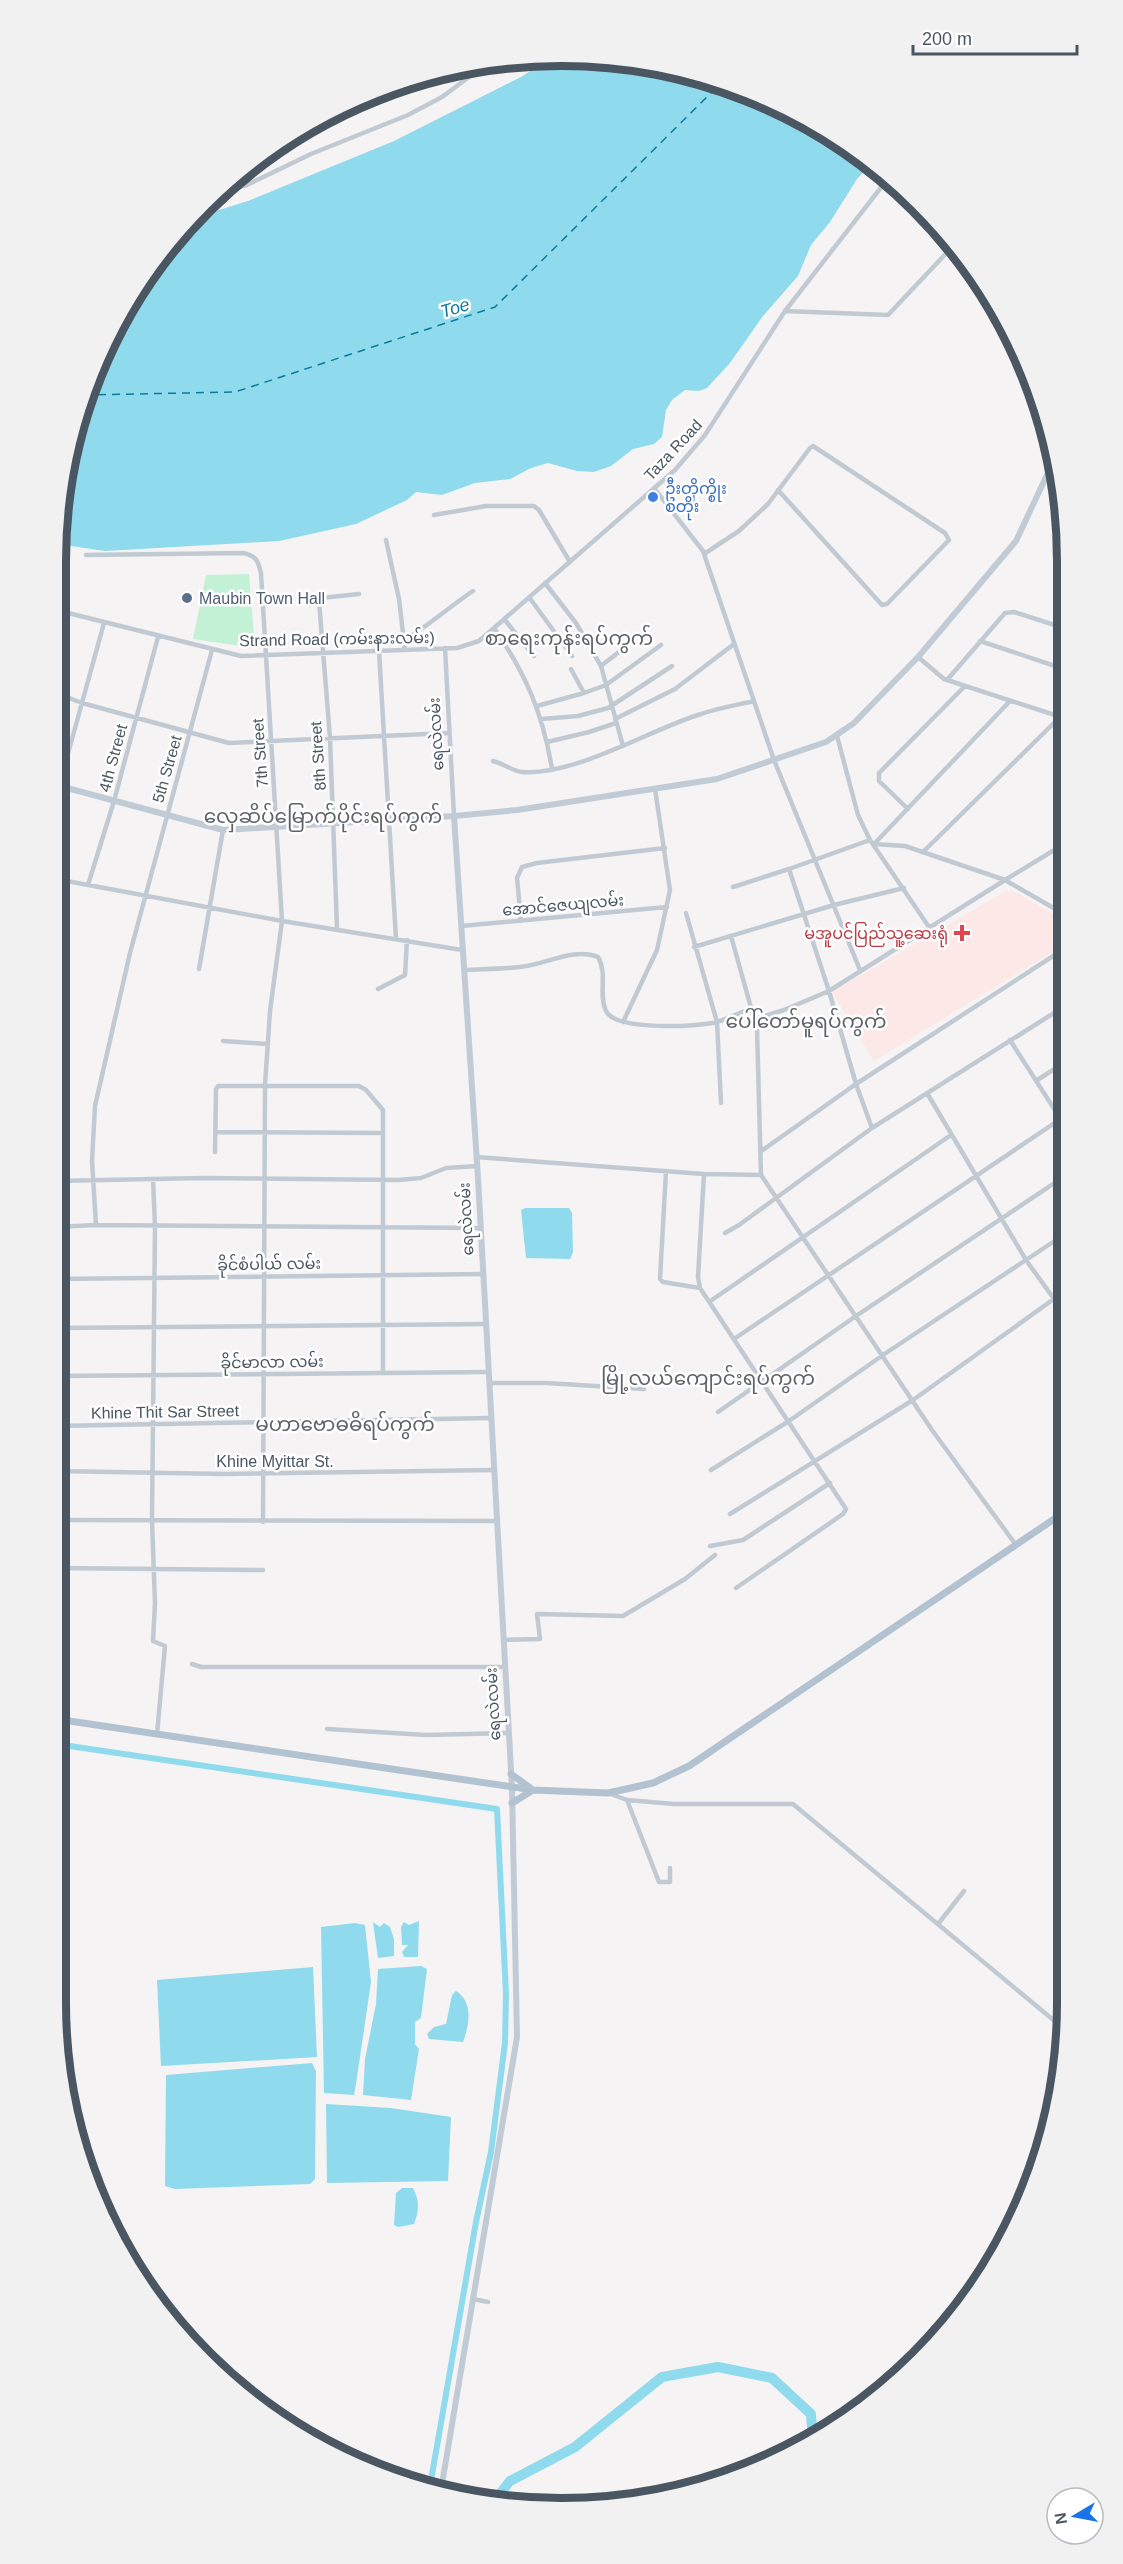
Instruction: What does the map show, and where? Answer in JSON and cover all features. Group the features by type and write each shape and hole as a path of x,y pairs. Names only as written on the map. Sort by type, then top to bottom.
{"main road":[{"path":"66,788 224,830 517,810 717,779 837,736 854,723 918,657 1016,542 1048,472"},
{"name":"ရေလဲလမ်း","path":"442,2483 517,2037 512,1788 477,1166 454,816"},
{"path":"66,1720 512,1788 608,1793 653,1783 689,1767 1057,1517"},
{"path":"511,1774 532,1790"},
{"path":"512,1803 532,1790"}],"street":[{"path":"237,187 247,185 311,154 408,115 442,96 472,75"},
{"name":"Taza Road","path":"445,648 470,645 479,641 675,470 705,435 785,311 883,185"},
{"path":"785,311 888,315 948,252"},
{"path":"704,554 739,531 768,504 778,490 810,448 815,447 945,533 948,540 887,604 882,605 778,490"},
{"path":"654,488 704,554 774,760 860,970"},
{"path":"434,515 486,506 534,506 539,510 570,562"},
{"path":"386,540 397,590 405,650"},
{"name":"7th Street","path":"86,555 243,553 252,555 258,561 261,573 282,921 267,1044 265,1085 263,1522"},
{"path":"545,584 576,623 601,666 623,746"},
{"path":"404,640 424,628 439,613 472,591"},
{"name":"8th Street","path":"337,928 330,738 319,599 359,594"},
{"path":"529,597 572,656"},
{"path":"947,680 1008,612 1057,626"},
{"name":"Strand Road (ကမ်းနားလမ်း)","path":"66,613 242,656 445,648"},
{"path":"504,619 534,656"},
{"path":"66,756 104,623"},
{"path":"494,628 513,656 537,706 552,769"},
{"name":"4th Street","path":"88,885 114,801 158,637"},
{"path":"980,641 1057,667"},
{"path":"547,742 590,732 616,721 675,688 734,644"},
{"path":"537,706 606,685 662,645"},
{"name":"ရေလဲလမ်း","path":"445,648 454,816"},
{"path":"601,666 624,648"},
{"name":"5th Street","path":"96,1225 92,1161 95,1106 130,952 212,650"},
{"path":"379,651 396,939"},
{"path":"918,657 936,674 947,680 1057,716"},
{"path":"541,719 590,713 612,705 672,666"},
{"path":"571,669 584,693"},
{"path":"908,809 879,781 879,773 965,686"},
{"path":"66,697 190,734 229,743 449,733"},
{"path":"493,761 521,772 552,769 623,746 701,714 754,701"},
{"path":"872,842 908,809 1010,701"},
{"path":"923,852 1057,723"},
{"path":"837,736 858,815 872,842 929,927"},
{"path":"624,1022 657,950 670,890 654,789"},
{"path":"199,969 224,830"},
{"path":"733,887 872,842 904,846 1005,880 1057,910"},
{"path":"521,921 517,878 522,867 537,863 665,848"},
{"path":"754,1019 829,991 1057,848"},
{"path":"789,869 829,991 856,1084 872,1128"},
{"path":"66,881 282,921 337,928 462,950"},
{"path":"694,947 834,905 904,888"},
{"name":"အောင်ဇေယျလမ်း","path":"461,926 667,907"},
{"path":"686,913 717,1022 721,1103"},
{"path":"731,936 752,1008 757,1036 761,1175 913,1400 1016,1545"},
{"path":"378,988 405,975 407,940"},
{"path":"464,970 522,967 591,954 598,957 603,965 606,1011 610,1017 624,1022 644,1025 706,1024 752,1008"},
{"path":"760,1152 856,1084 1057,954"},
{"path":"724,1233 872,1128 1057,1011"},
{"path":"1010,1040 1057,1109"},
{"path":"223,1041 267,1044"},
{"path":"1036,1081 1057,1067"},
{"path":"215,1152 217,1087 265,1085 363,1088 382,1107 383,1373"},
{"path":"927,1093 1026,1260 1057,1302"},
{"path":"734,1339 1057,1121"},
{"path":"216,1132 383,1133"},
{"path":"709,1302 951,1135"},
{"path":"476,1157 704,1174 761,1175"},
{"path":"66,1181 384,1180 421,1178 446,1168 477,1166"},
{"path":"666,1171 660,1279 663,1282 700,1288"},
{"path":"704,1174 700,1288 816,1460 846,1512 736,1588"},
{"path":"153,1179 155,1226 152,1521 155,1603 153,1641 165,1646 157,1734"},
{"path":"718,1412 1057,1181"},
{"path":"66,1226 480,1228"},
{"path":"711,1470 789,1421 882,1355 1057,1239"},
{"name":"ခိုင်စံပါယ် လမ်း","path":"66,1279 483,1274"},
{"path":"730,1514 913,1400 1057,1297"},
{"path":"66,1328 486,1324"},
{"name":"ခိုင်မာလာ လမ်း","path":"66,1376 488,1372"},
{"path":"489,1383 546,1383 644,1389"},
{"name":"Khine Thit Sar Street","path":"66,1426 491,1418"},
{"name":"Khine Myittar St.","path":"66,1471 265,1473 494,1470"},
{"path":"710,1546 742,1540 830,1483"},
{"path":"66,1520 496,1521"},
{"path":"503,1640 540,1640 537,1614 623,1616 685,1579 715,1555"},
{"path":"66,1568 263,1570"},
{"path":"192,1664 201,1667 504,1667"},
{"path":"327,1730 426,1735 508,1733"},
{"path":"608,1793 627,1800 674,1804 793,1804 1056,2022"},
{"path":"627,1800 659,1882 670,1882 670,1868"},
{"path":"938,1924 964,1891"},
{"path":"473,2299 488,2302"}],"shaded area":[{"path":"1006,891 1019,894 1057,917 1057,949 874,1061 832,992"}],"green space":[{"path":"249,574 255,648 193,639 206,575"}],"water":[{"name":"Toe","path":"537,67 594,67 626,70 690,83 721,92 781,117 809,132 865,170 857,179 830,222 811,245 798,276 763,316 730,363 707,388 699,391 685,390 672,400 666,410 662,437 654,444 633,449 611,466 594,472 577,471 548,463 531,468 510,479 475,483 442,495 416,492 407,500 356,524 279,541 105,551 67,545 70,497 76,465 92,402 104,372 117,342 150,286 168,260 209,213 248,201 394,141"},
{"path":"525,1208 569,1208 572,1213 573,1252 570,1259 526,1258 521,1210"},
{"path":"419,1921 418,1957 404,1957 402,1952 408,1945 402,1945 401,1927 404,1922 409,1925"},
{"path":"373,1922 380,1927 384,1923 390,1927 394,1939 394,1956 378,1958"},
{"path":"355,1923 365,1925 371,1982 354,2095 324,2093 321,1927"},
{"path":"421,1966 427,1969 421,2018 415,2022 415,2044 419,2049 411,2100 363,2095 365,2059 376,2004 378,1969"},
{"path":"313,1967 317,2057 161,2066 157,1980"},
{"path":"456,1991 466,2001 468,2008 467,2029 463,2042 429,2039 427,2034 434,2027 446,2024 452,1995"},
{"path":"312,2063 316,2071 315,2179 310,2184 175,2189 165,2186 166,2075"},
{"path":"326,2104 391,2108 451,2117 448,2181 327,2183"},
{"path":"402,2188 413,2188 417,2197 418,2210 414,2224 398,2227 394,2225 396,2193"}],"waterway":[{"path":"66,1745 497,1809 506,1994 505,2043 491,2152 476,2222 431,2480"},
{"path":"500,2494 510,2481 575,2447 662,2377 718,2367 772,2378 811,2414 812,2430"}],"ferry route":[{"path":"95,395 235,392 495,307 714,90"}],"place":[{"name":"ဦးတိုက္စိုး စတိုး","path":"653,497"},
{"name":"Maubin Town Hall","path":"187,598"},
{"name":"မအူပင်ပြည်သူ့ဆေးရုံ","path":"962,933"}],"district":[{"name":"စာရေးကုန်းရပ်ကွက်","path":"569,638"},
{"name":"လှေဆိပ်မြောက်ပိုင်းရပ်ကွက်","path":"323,816"},
{"name":"ပေါ်တော်မူရပ်ကွက်","path":"806,1021"},
{"name":"မြို့လယ်ကျောင်းရပ်ကွက်","path":"708,1378"},
{"name":"မဟာဗောဓဓိရပ်ကွက်","path":"345,1424"}]}
